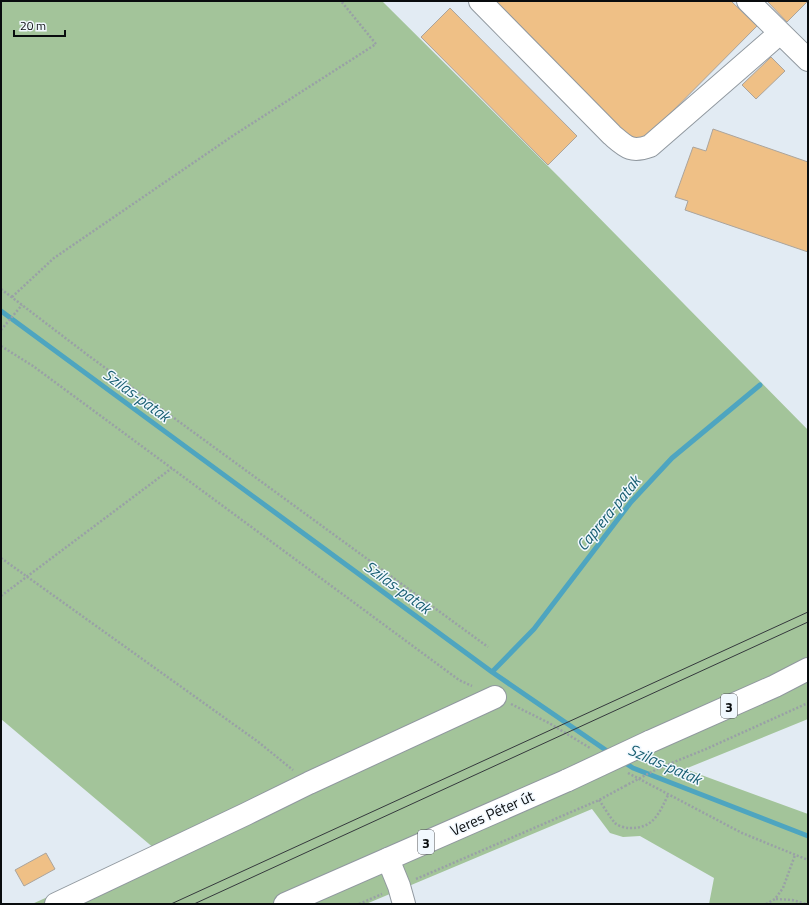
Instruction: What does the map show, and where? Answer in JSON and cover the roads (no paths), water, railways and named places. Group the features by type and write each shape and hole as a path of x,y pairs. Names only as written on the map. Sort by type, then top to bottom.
{"main road":[{"path":"480,1 612,135 633,150 640,150 650,146 780,33"},
{"path":"748,1 808,60"},
{"name":"Veres Péter út","path":"285,904 568,780 775,686 808,669"},
{"path":"56,904 309,783 496,697"},
{"path":"388,859 399,898"}],"waterway":[{"name":"Szilas-patak","path":"1,311 492,672 610,753"},
{"name":"Caprera-patak","path":"492,672 534,629 631,502 672,458 760,385"},
{"name":"Szilas-patak","path":"622,761 633,768 808,836"}],"tram line":[{"path":"171,904 808,612"},
{"path":"194,904 808,622"}]}
